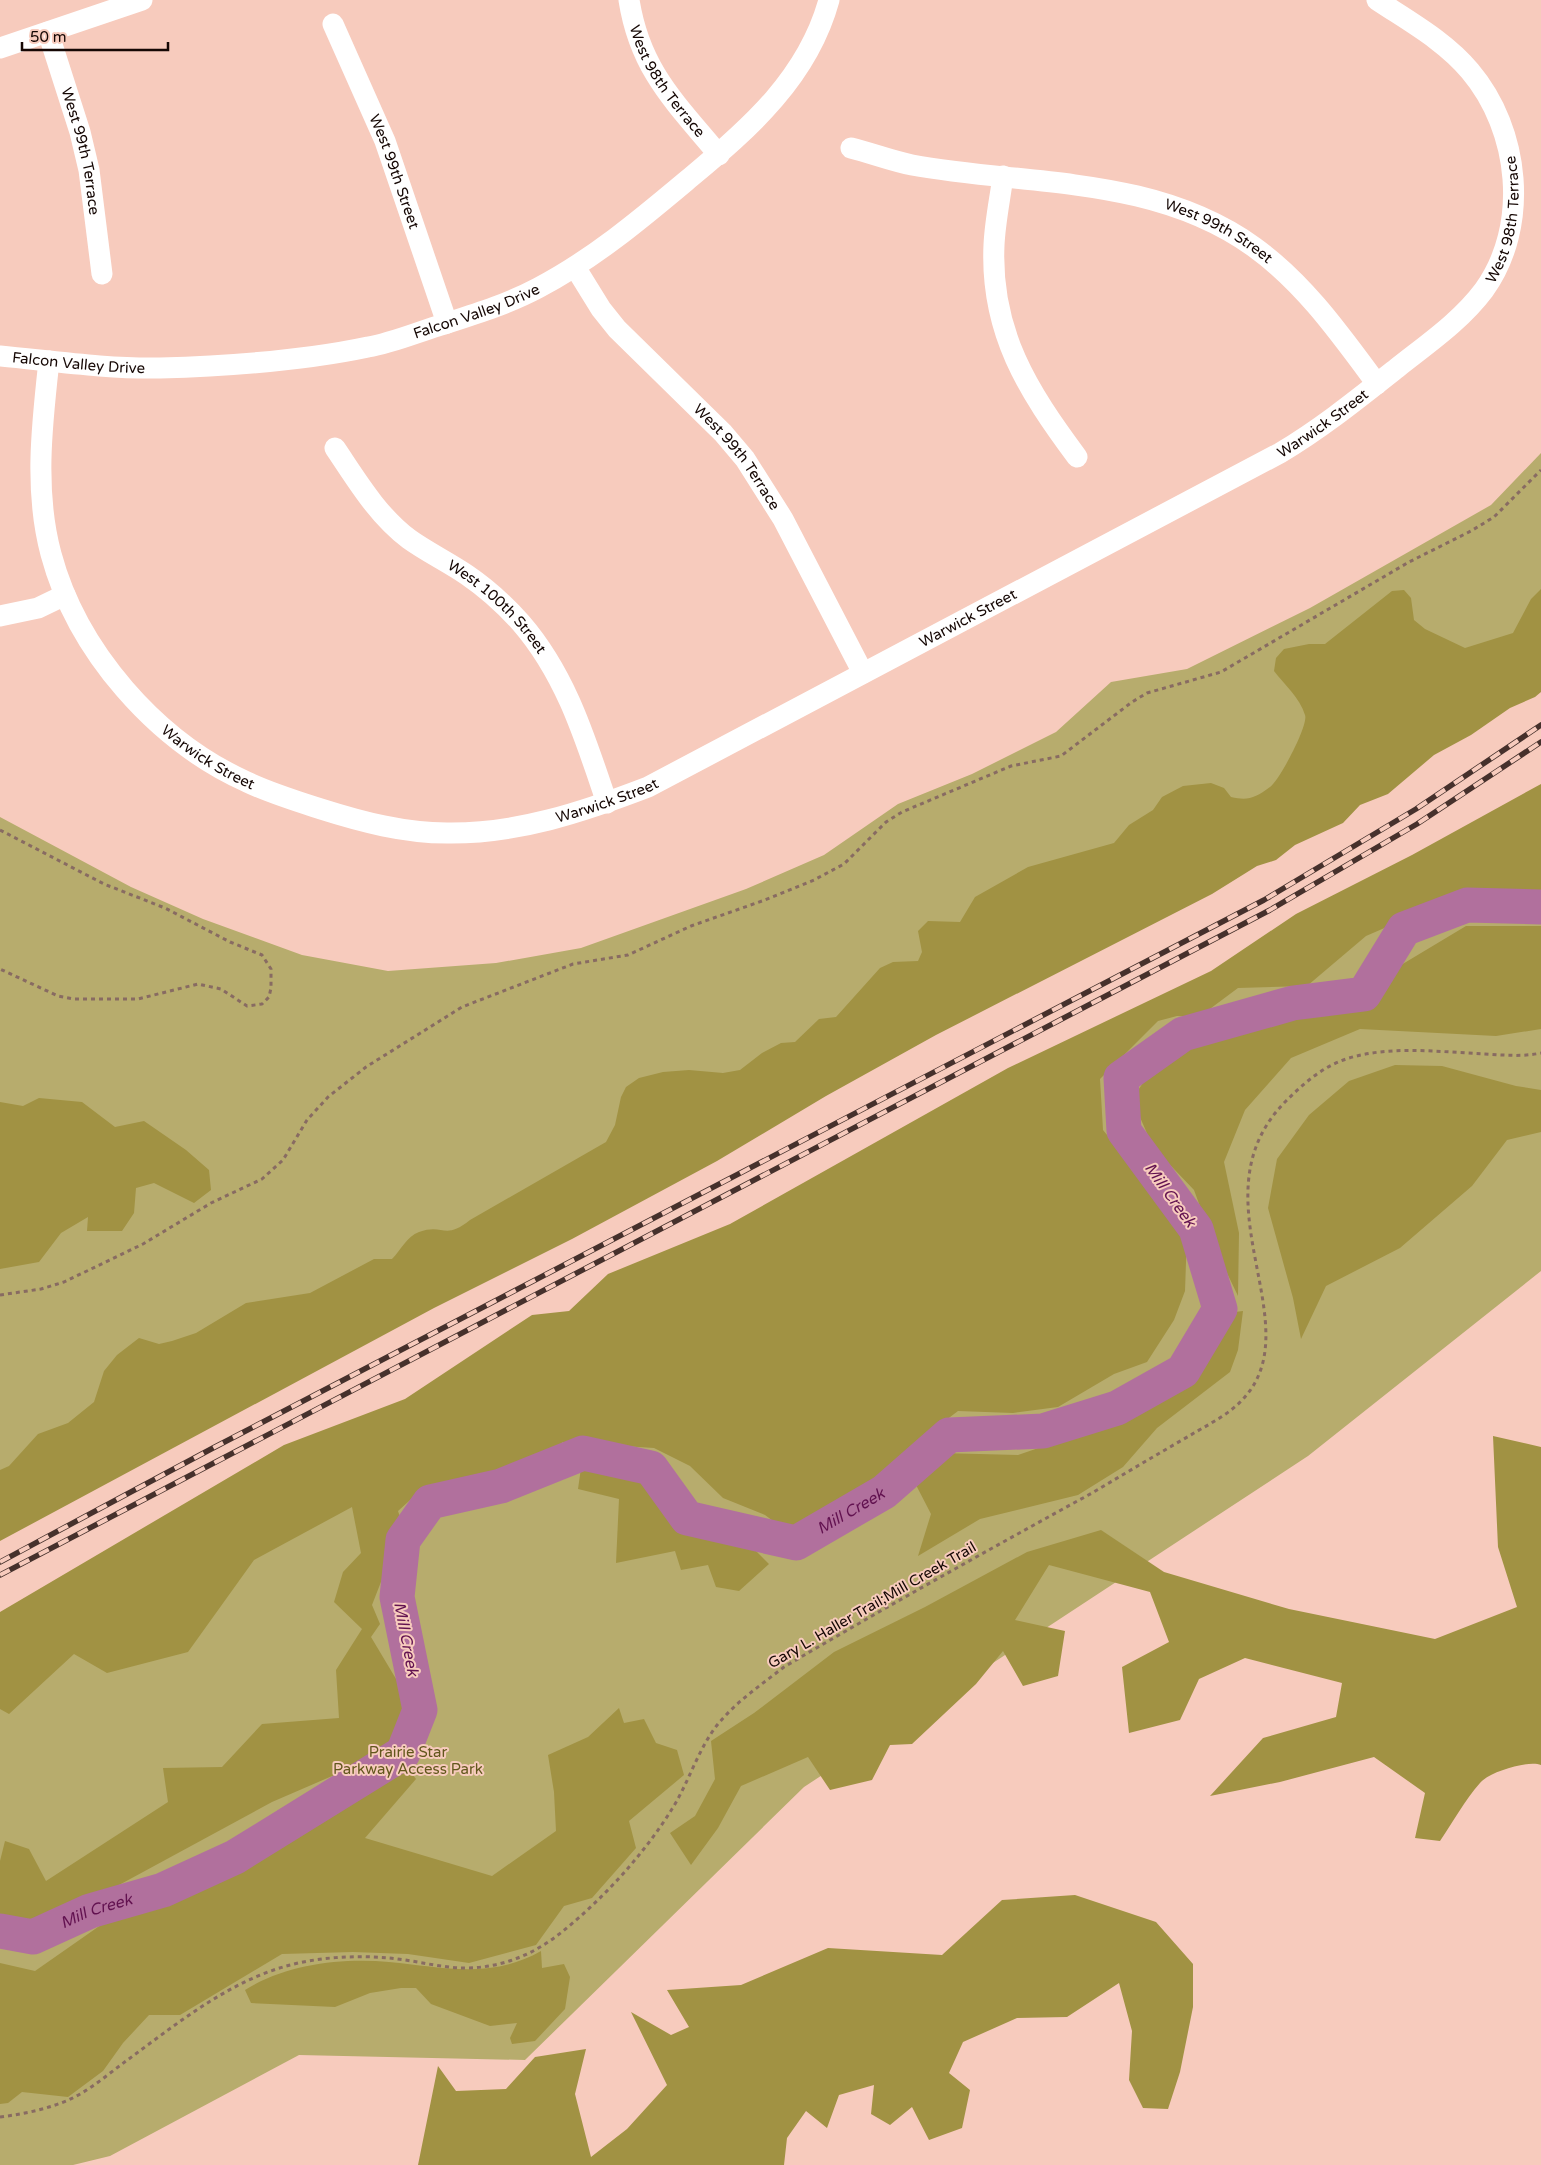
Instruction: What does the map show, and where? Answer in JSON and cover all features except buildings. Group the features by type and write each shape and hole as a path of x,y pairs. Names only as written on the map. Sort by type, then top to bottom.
{"street":[{"path":"0,48 142,0"},
{"name":"West 98th Terrace","path":"629,0 632,21 650,67 666,92 719,154"},
{"name":"Falcon Valley Drive","path":"0,356 159,368 297,359 371,347 498,306 537,289 613,242 719,154 767,110 791,81 811,44 829,0"},
{"name":"West 98th Terrace","path":"1377,0 1451,51 1471,72 1488,97 1502,124 1510,155 1514,184 1512,213 1506,242 1497,266 1485,288 1469,309 1447,330 1377,384"},
{"name":"West 99th Street","path":"334,24 384,141 447,323"},
{"name":"West 99th Terrace","path":"48,32 80,132 89,170 102,274"},
{"name":"West 99th Street","path":"851,148 912,164 1120,191 1155,199 1227,229 1261,252 1304,291 1331,322 1377,384"},
{"path":"1004,176 994,243 994,276 999,310 1009,347 1024,379 1043,411 1078,457"},
{"name":"West 99th Terrace","path":"575,267 601,309 617,329 723,433 745,459 782,519 863,674"},
{"name":"Warwick Street","path":"49,361 41,431 41,474 51,553 65,595 87,636 113,673 143,707 172,735 245,782 280,796 357,821 402,830 447,833 530,826 606,803 648,787 1280,453 1314,433 1377,384"},
{"name":"West 100th Street","path":"335,448 368,497 389,521 408,538 467,575 493,595 520,621 542,649 576,712 606,803"},
{"path":"0,616 38,608 65,595"}],"path":[{"path":"0,1294 41,1290 64,1282 143,1244 211,1203 262,1179 283,1160 307,1120 328,1096 366,1067 462,1007 573,964 628,955 691,926 762,902 814,880 844,864 886,822 902,812 1011,766 1061,756 1132,702 1147,693 1220,672 1409,562 1471,531 1494,516 1541,470"},
{"path":"0,830 104,884 165,908 230,942 262,955 271,970 272,978 268,997 262,1004 247,1006 221,989 198,984 138,999 74,999 58,996 0,969"},
{"name":"Gary L. Haller Trail;Mill Creek Trail","path":"0,2117 30,2113 68,2100 89,2088 195,2012 249,1981 280,1968 327,1959 387,1958 464,1968 484,1967 524,1956 543,1946 588,1910 658,1830 682,1791 717,1725 743,1699 784,1667 1120,1477 1228,1412 1247,1396 1260,1370 1266,1340 1264,1307 1249,1230 1248,1188 1251,1164 1268,1124 1282,1105 1303,1084 1324,1069 1344,1060 1368,1054 1424,1051 1524,1056 1541,1053"}],"green space":[{"path":"1541,453 1541,673 0,1511 0,817 131,887 203,919 302,955 388,971 496,963 581,948 746,889 824,855 898,804 972,774 1056,732 1111,682 1187,669 1310,608 1491,505"},
{"name":"Prairie Star Parkway Access Park","path":"1541,805 1541,1271 1308,1456 804,1787 525,2060 299,2055 110,2156 73,2165 0,2165 0,1654"}],"shaded area":[{"path":"1541,589 1541,692 1535,697 1510,708 1471,735 1434,755 1388,794 1360,805 1343,823 1295,845 1276,860 1257,866 1212,894 936,1035 826,1096 717,1161 572,1239 434,1308 0,1541 0,1470 9,1466 38,1434 68,1423 94,1402 104,1371 117,1355 139,1338 159,1344 196,1333 246,1303 310,1293 374,1259 392,1259 408,1240 419,1232 434,1229 449,1231 461,1226 606,1142 615,1125 621,1097 626,1087 639,1078 663,1072 689,1070 723,1073 740,1070 762,1053 781,1043 795,1042 819,1019 836,1017 880,968 893,962 918,961 922,952 918,931 928,921 960,922 975,897 1028,867 1114,843 1129,825 1153,810 1162,797 1183,786 1211,783 1224,788 1231,797 1237,798 1251,798 1260,794 1270,787 1280,775 1298,741 1305,721 1303,709 1274,671 1276,658 1284,649 1309,644 1325,644 1392,591 1404,590 1411,598 1414,620 1425,629 1465,648 1513,633 1531,599"},
{"path":"1541,784 1541,894 1465,901 1396,923 1366,936 1307,986 1238,988 1199,1017 1177,1016 1158,1021 1100,1079 1103,1130 1187,1234 1185,1291 1174,1320 1147,1362 1114,1374 1058,1407 1013,1413 958,1411 908,1449 873,1486 832,1517 792,1535 765,1515 723,1498 690,1466 654,1448 563,1442 540,1460 497,1483 419,1492 398,1511 408,1541 393,1551 372,1605 380,1624 371,1637 411,1704 390,1751 272,1802 84,1904 29,1928 0,1921 0,1861 5,1841 29,1849 46,1881 168,1802 163,1768 222,1767 262,1724 339,1718 336,1670 362,1629 334,1602 343,1572 361,1553 352,1507 254,1560 188,1652 107,1673 74,1654 9,1714 0,1709 0,1612 284,1445 405,1399 532,1315 569,1311 608,1274 730,1224 1008,1068 1211,971 1296,914 1412,855"},
{"path":"1466,926 1541,926 1541,1029 1496,1036 1360,1029 1291,1058 1245,1110 1224,1162 1239,1233 1238,1296 1216,1250 1194,1190 1153,1147 1132,1099 1145,1080 1193,1038 1256,1022 1302,1006 1369,999 1391,971"},
{"path":"1395,1065 1442,1066 1516,1086 1541,1090 1541,1132 1507,1140 1472,1186 1400,1248 1326,1286 1301,1339 1293,1298 1268,1208 1277,1159 1309,1115 1349,1081"},
{"path":"39,1098 82,1102 115,1127 144,1121 186,1150 209,1170 211,1190 194,1203 154,1183 136,1188 134,1213 122,1231 87,1231 88,1217 61,1233 39,1262 0,1269 0,1102 23,1106"},
{"path":"1243,1311 1238,1350 1230,1372 1157,1428 1123,1467 1078,1495 980,1519 918,1556 931,1514 916,1485 940,1453 1018,1455 1091,1430 1157,1400 1206,1357 1227,1313"},
{"path":"1493,1436 1541,1447 1541,1765 1527,1764 1509,1768 1485,1779 1469,1797 1440,1841 1415,1838 1425,1793 1374,1757 1280,1782 1210,1796 1263,1738 1336,1717 1342,1683 1245,1658 1199,1679 1180,1720 1129,1733 1122,1667 1169,1642 1150,1592 1049,1565 1015,1620 1065,1631 1058,1676 1023,1686 1003,1651 976,1684 912,1744 890,1745 872,1780 830,1790 808,1757 741,1786 718,1828 691,1865 670,1833 695,1816 715,1779 711,1741 754,1713 834,1652 925,1607 1027,1552 1101,1530 1164,1572 1289,1609 1435,1639 1517,1607 1498,1547"},
{"path":"581,1468 639,1477 653,1499 673,1509 684,1522 744,1539 769,1564 739,1591 716,1587 708,1565 681,1570 675,1551 616,1563 619,1499 578,1489"},
{"path":"619,1708 624,1723 644,1719 656,1743 677,1750 684,1775 629,1821 636,1848 592,1898 564,1906 536,1945 469,1963 408,1954 353,1952 282,1954 180,2015 149,2015 123,2043 103,2071 68,2097 22,2092 8,2103 0,2104 0,1963 35,1971 118,1913 219,1877 296,1827 404,1763 416,1779 365,1838 492,1876 556,1831 554,1792 548,1755 588,1737"},
{"path":"1075,1895 1156,1922 1193,1964 1193,2007 1180,2072 1168,2109 1143,2108 1129,2080 1132,2031 1119,1983 1067,2017 1017,2018 963,2042 949,2073 970,2090 962,2128 929,2140 912,2107 890,2125 871,2114 874,2085 839,2095 827,2128 806,2111 787,2138 784,2165 418,2165 438,2066 456,2091 506,2089 535,2057 586,2049 575,2094 591,2157 627,2129 667,2085 631,2012 671,2035 689,2027 667,1990 741,1985 828,1948 942,1955 1002,1900"},
{"path":"541,1951 542,1968 564,1964 570,1977 565,2009 535,2041 512,2044 510,2038 517,2023 490,2026 431,2004 416,1988 401,1988 370,1993 335,2007 251,2003 245,1990 278,1974 333,1962 370,1961 447,1968 485,1969 522,1960"}],"waterway":[{"name":"Mill Creek","path":"0,1931 33,1937 90,1911 163,1890 235,1857 403,1753 420,1710 397,1597 403,1540 430,1502 501,1486 583,1453 651,1468 687,1518 796,1543 884,1492 949,1435 1043,1431 1117,1408 1183,1371 1220,1309 1196,1229 1124,1131 1121,1078 1183,1034 1293,1003 1364,994 1404,929 1467,905 1541,907"}],"railway":[{"path":"0,1562 213,1448 1264,900 1416,809 1541,725"},
{"path":"0,1575 1270,910 1417,824 1541,742"}]}
